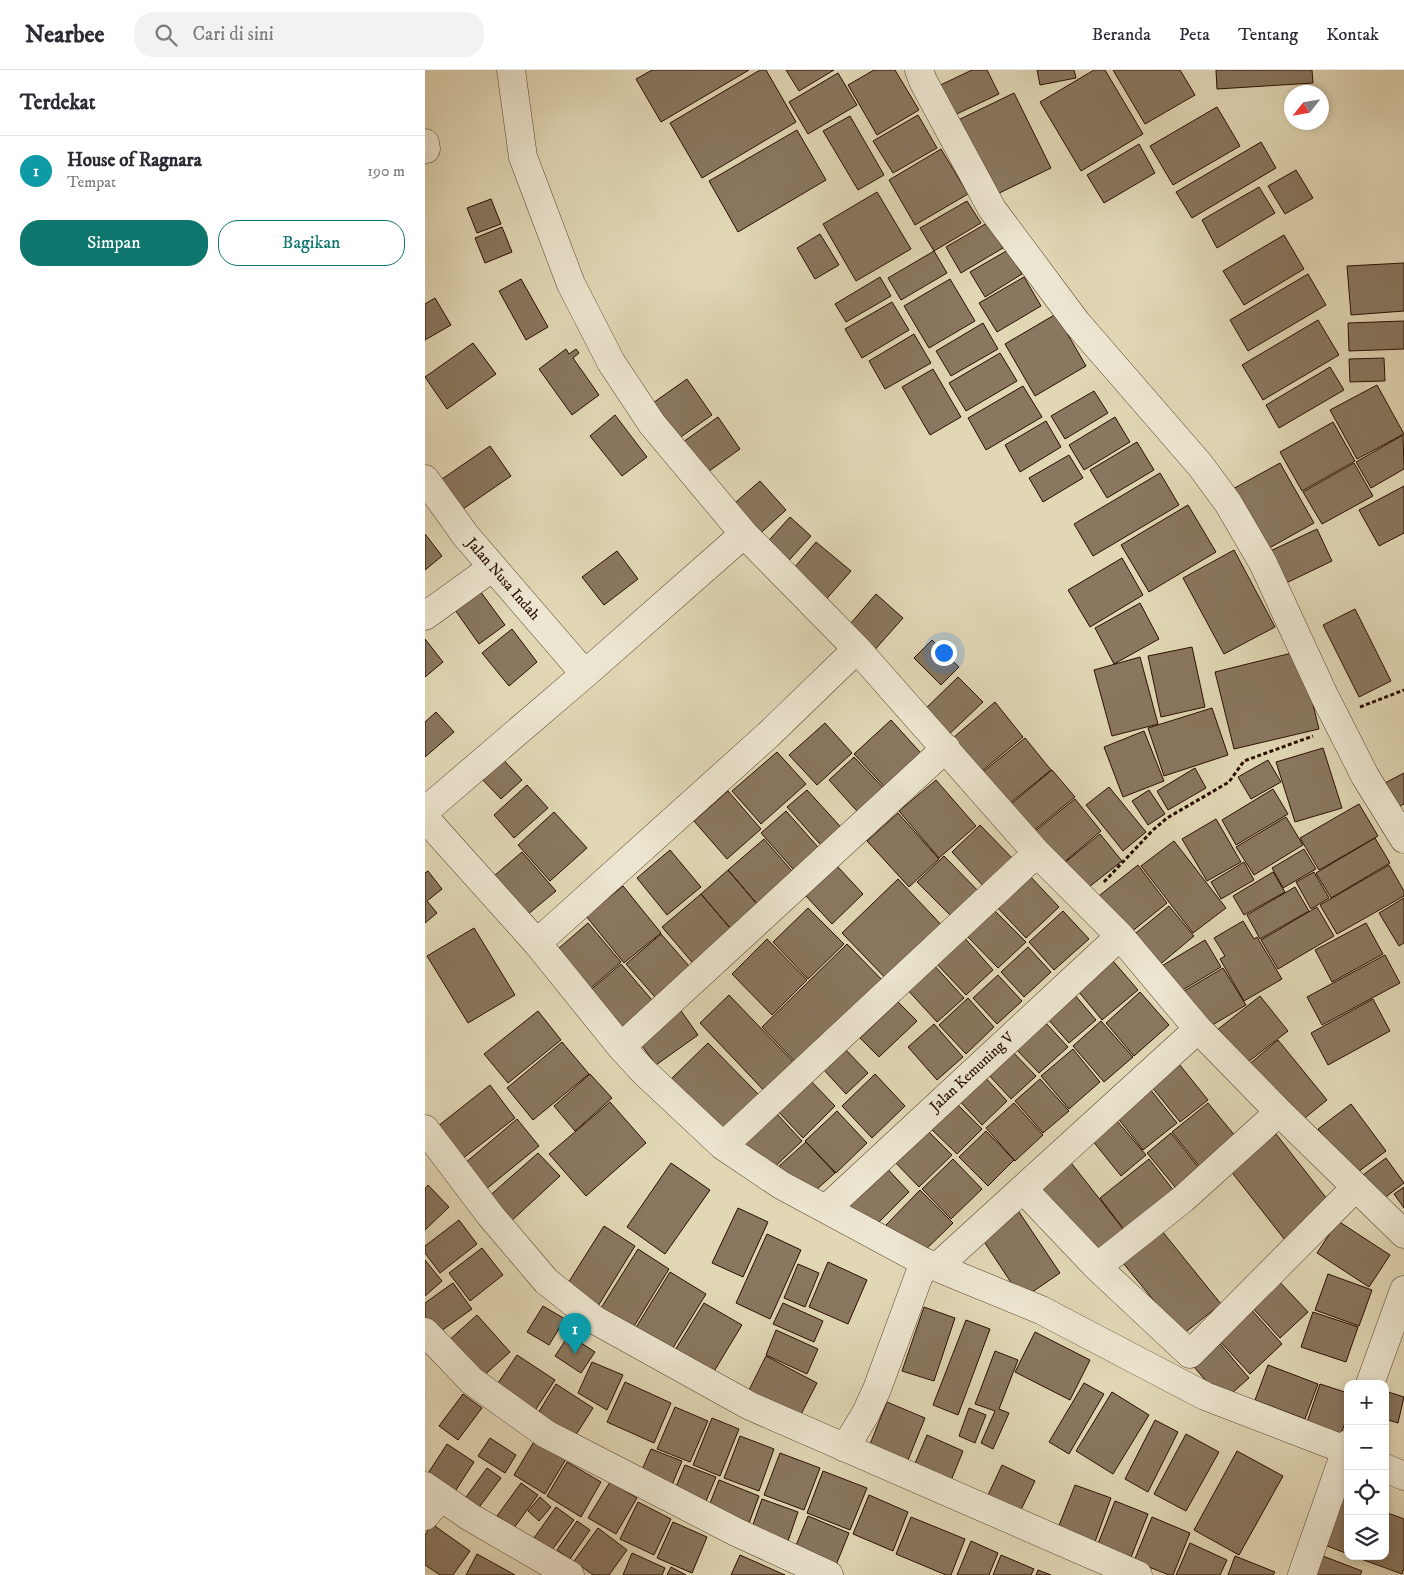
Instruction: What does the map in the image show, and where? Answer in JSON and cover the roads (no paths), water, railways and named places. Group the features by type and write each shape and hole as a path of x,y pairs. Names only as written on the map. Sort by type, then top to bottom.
{"street":[{"path":"511,70 523,156 571,284 611,362 652,424 744,534 857,648 1037,853 1119,936 1198,1029 1279,1112 1404,1234"},
{"path":"919,70 923,81 992,208 1077,323 1200,465 1228,503 1263,563 1337,722 1365,776 1404,839"},
{"name":"Jalan Nusa Indah","path":"425,480 466,536 585,674"},
{"path":"425,811 744,534"},
{"path":"425,616 493,568"},
{"path":"537,943 768,735 857,648"},
{"path":"621,1047 946,748"},
{"path":"425,818 537,943 621,1047 644,1072 723,1146 781,1185 931,1264 1041,1310 1205,1396 1344,1447"},
{"path":"723,1146 1037,853"},
{"name":"Jalan Kemuning V","path":"826,1209 1119,936"},
{"path":"845,1448 866,1413 931,1264 1023,1189 1198,1029"},
{"path":"1097,1267 1183,1199 1279,1112"},
{"path":"425,1129 490,1215 546,1280 595,1320 750,1406 1138,1575"},
{"path":"1023,1189 1097,1267 1190,1354 1356,1187"},
{"path":"1371,1380 1404,1290"},
{"path":"425,1332 472,1381 546,1434 736,1532 829,1575"},
{"path":"1302,1575 1344,1456"},
{"path":"1389,1470 1404,1476"},
{"path":"430,1500 470,1517 554,1571"}],"place":[{"name":"House of Ragnara","path":"575,1354"}]}
